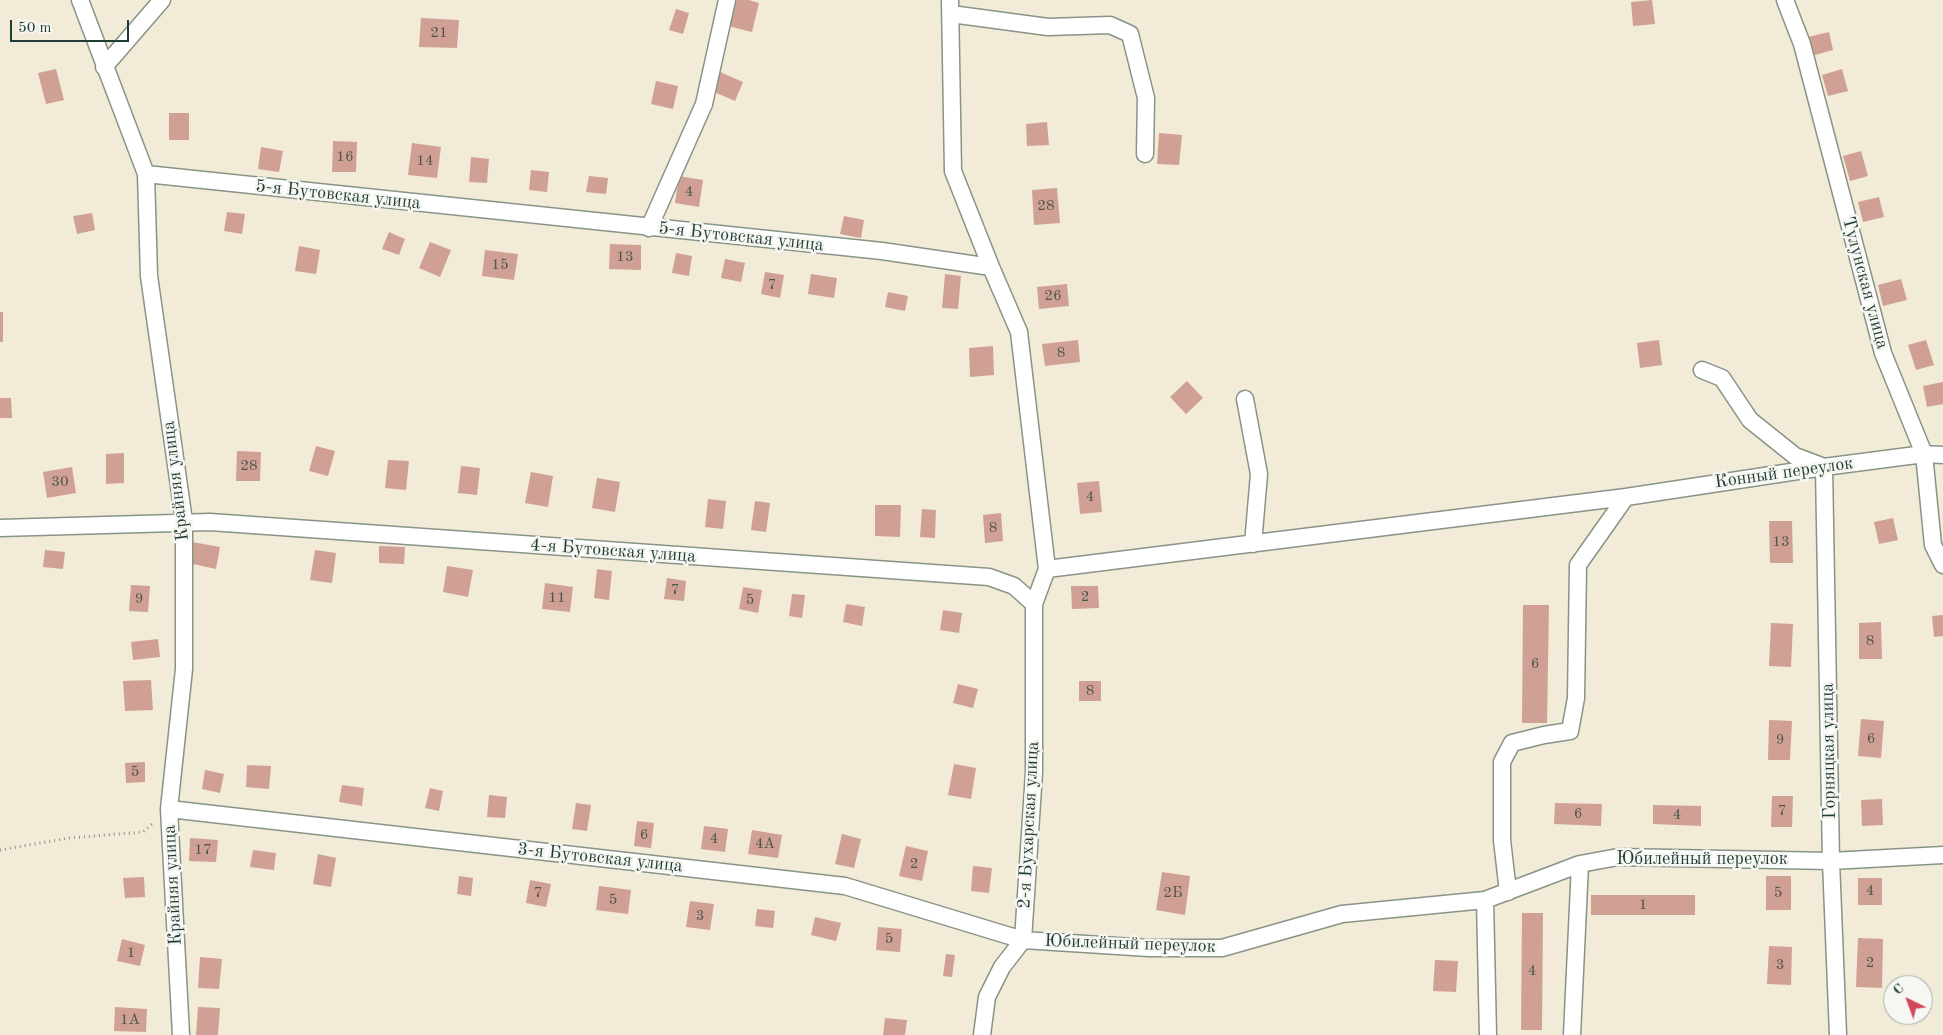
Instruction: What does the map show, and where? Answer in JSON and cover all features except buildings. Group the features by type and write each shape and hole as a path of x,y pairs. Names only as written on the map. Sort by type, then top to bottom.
{"street":[{"name":"Крайняя улица","path":"80,0 104,68 146,174 149,276 184,521 184,669 169,809 180,1035"},
{"path":"104,68 162,0"},
{"path":"649,228 704,104 727,0"},
{"name":"Тулунская улица","path":"1785,0 1804,54 1883,353 1924,454 1933,545 1943,564"},
{"path":"1034,604 1047,569 1019,332 953,172 950,7 1048,26 1110,24 1130,34 1146,98 1145,154"},
{"name":"5-я Бутовская улица","path":"146,174 882,251 992,267"},
{"path":"1702,370 1722,378 1750,420 1795,456 1824,467"},
{"path":"1245,399 1259,474 1253,544"},
{"name":"Конный переулок","path":"1047,569 1626,497 1924,454 1943,455"},
{"name":"Горняцкая улица","path":"1824,467 1831,860 1838,1035"},
{"path":"1508,892 1502,840 1502,762 1512,743 1544,734 1570,731 1576,698 1578,565 1626,497"},
{"name":"4-я Бутовская улица","path":"0,528 184,521 220,522 989,578 1014,586 1034,604"},
{"name":"2-я Бухарская улица","path":"1023,940 1034,772 1034,604"},
{"name":"3-я Бутовская улица","path":"169,809 845,886 1023,940"},
{"name":"Юбилейный переулок","path":"1023,940 1149,948 1222,948 1342,914 1485,900 1580,864 1618,857 1831,860 1943,855"},
{"path":"1572,1035 1580,864"},
{"path":"1485,900 1488,1035"},
{"path":"982,1035 987,997 1002,967 1023,940"}],"path":[{"path":"0,850 69,838 143,832 169,809"}]}
